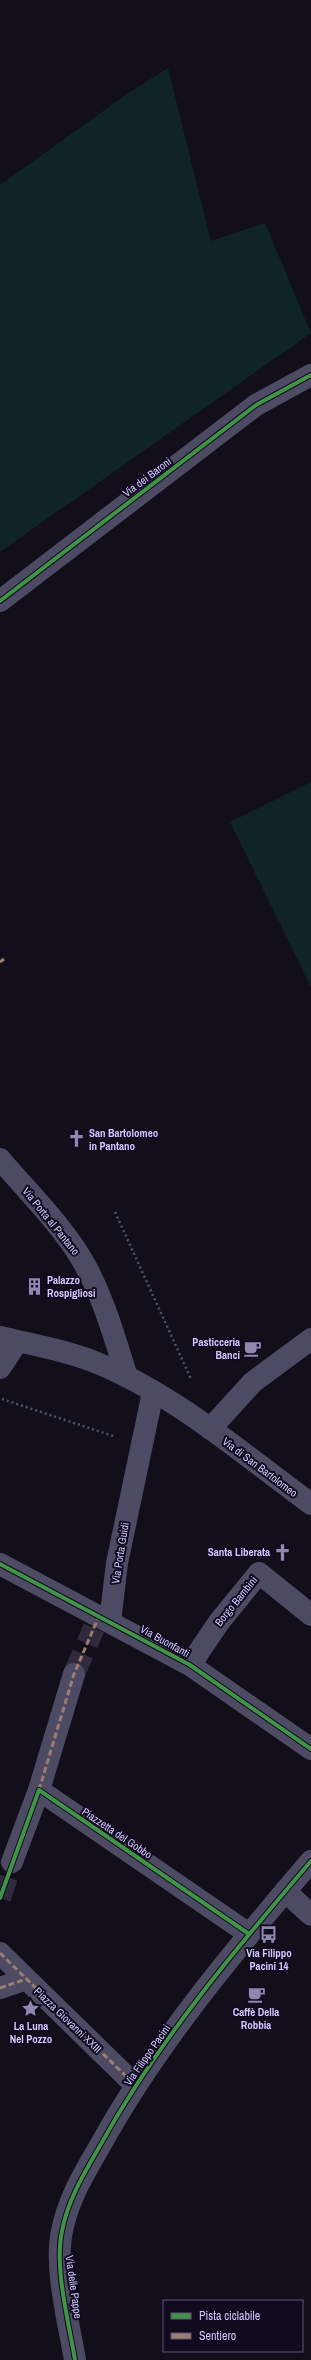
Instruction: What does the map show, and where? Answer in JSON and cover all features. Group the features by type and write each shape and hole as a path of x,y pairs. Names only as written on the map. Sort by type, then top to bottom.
{"street":[{"name":"Via dei Baroni","path":"0,601 256,405 311,375"},
{"name":"Via Porta al Pantano","path":"0,1159 66,1237 81,1259 107,1313 127,1377"},
{"name":"Via di San Bartolomeo","path":"9,1339 78,1356 102,1364 127,1377 210,1429 311,1504"},
{"path":"0,1368 9,1339"},
{"path":"210,1429 253,1382 311,1339"},
{"name":"Via Porta Guidi","path":"101,1622 117,1563 132,1484 153,1392"},
{"name":"Via Buonfanti","path":"0,1564 101,1622 190,1665 311,1749"},
{"name":"Borgo Bambini","path":"190,1665 219,1622 259,1573 311,1615"},
{"path":"12,1862 39,1790 74,1674"},
{"name":"Piazzetta del Gobbo","path":"39,1790 248,1934"},
{"name":"Via Filippo Pacini","path":"73,2194 112,2124 152,2062 248,1934 311,1860"},
{"path":"285,1891 311,1915"},
{"name":"Piazza Giovanni XXIII","path":"0,1953 136,2086"},
{"path":"0,1988 26,1979"},
{"name":"Via delle Pappe","path":"73,2194 62,2232 59,2257 75,2360"}],"path":[{"path":"115,1212 194,1385"},
{"path":"0,1398 141,1444"}],"green space":[{"path":"168,68 211,241 265,223 311,333 0,552 0,185 124,96"},
{"path":"311,782 311,987 230,822"}],"tunnel":[{"path":"74,1674 94,1628"},
{"path":"0,1898 12,1862"}],"marked path":[{"path":"0,962 4,959"},
{"path":"39,1790 74,1674 99,1616"},
{"path":"0,1953 136,2086"},
{"path":"0,1988 26,1979"}],"cycle path":[{"path":"0,601 256,405 311,375"},
{"path":"0,1564 190,1665 311,1749"},
{"path":"0,1898 39,1790 249,1934"},
{"path":"75,2360 63,2296 60,2246 68,2208 78,2186 123,2106 172,2033 226,1962 311,1861"}],"place":[{"name":"San Bartolomeo in Pantano","path":"76,1139"},
{"name":"Palazzo Rospigliosi","path":"34,1286"},
{"name":"Pasticceria Banci","path":"253,1348"},
{"name":"Santa Liberata","path":"283,1552"},
{"name":"Via Filippo Pacini 14","path":"269,1935"},
{"name":"Caffè Della Robbia","path":"256,1994"},
{"name":"La Luna Nel Pozzo","path":"31,2008"}]}
